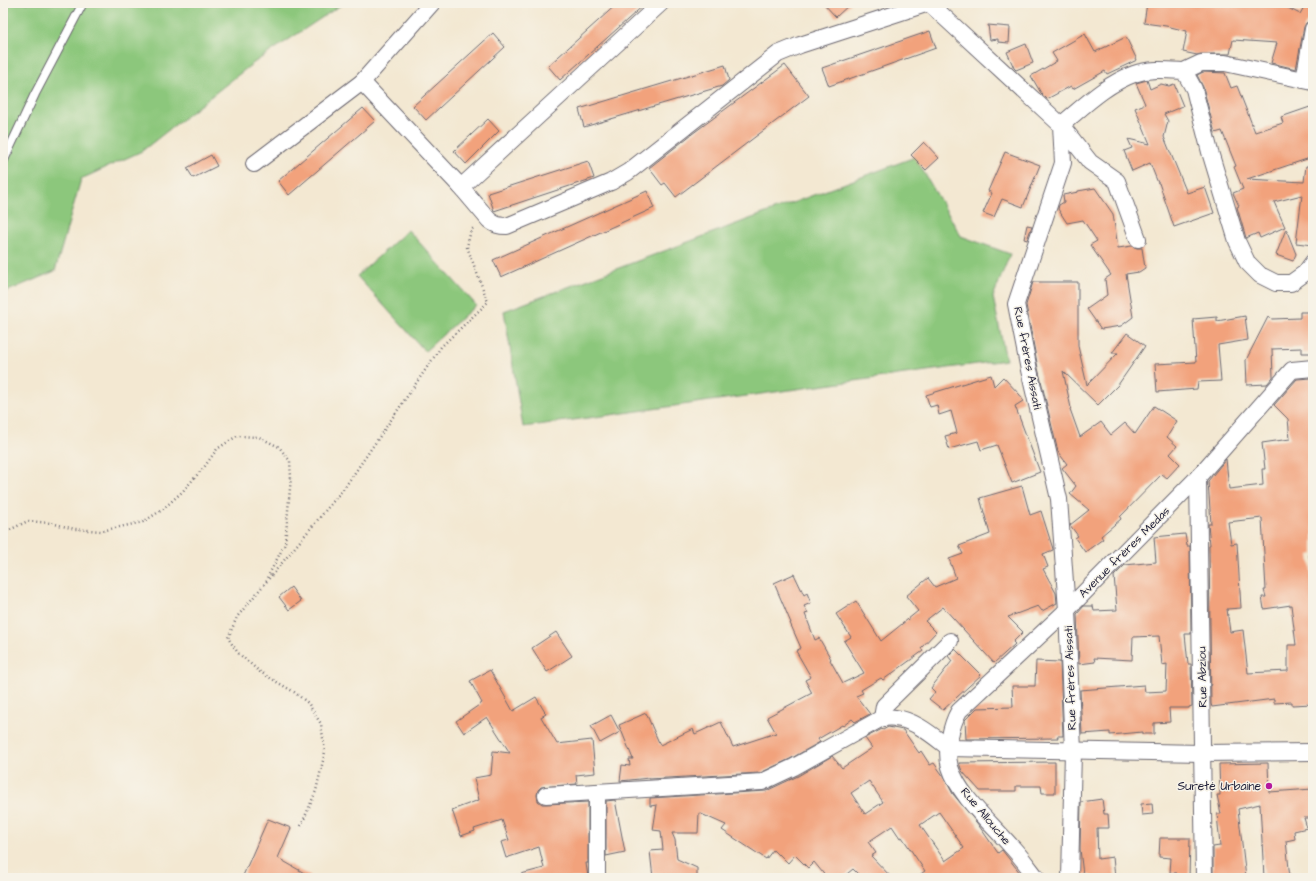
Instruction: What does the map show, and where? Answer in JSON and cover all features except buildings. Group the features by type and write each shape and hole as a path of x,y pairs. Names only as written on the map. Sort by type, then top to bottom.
{"street":[{"path":"254,164 362,82 432,3"},
{"path":"461,187 661,3"},
{"path":"362,82 461,187 489,220 500,226 514,224 611,182 628,172 778,54 929,3 1061,125 1090,162 1117,181 1138,239"},
{"path":"1061,125 1106,87 1135,73 1163,69 1184,71 1201,63 1225,63 1309,81 1313,29"},
{"path":"1184,71 1194,89 1210,152 1237,241 1247,262 1260,275 1276,283 1291,283 1305,273 1313,262"},
{"name":"Rue frères Aissati","path":"1061,125 1062,163 1016,304 1029,370 1059,499 1067,610 1073,751 1070,878"},
{"name":"Avenue frères Medas","path":"949,748 952,727 959,711 1067,610 1198,477 1292,370 1313,368"},
{"name":"Rue Abziou","path":"1198,477 1204,878"},
{"path":"882,718 884,706 950,641"},
{"path":"546,795 658,787 762,782 794,767 882,718 895,718 924,729 949,748 1202,753 1313,752"},
{"name":"Rue Allouche","path":"949,748 950,766 968,799 1011,845 1038,878"},
{"path":"597,792 598,878"}],"lane":[{"path":"3,162 35,94 83,3"}],"path":[{"path":"301,826 316,791 324,752 321,724 308,703 294,692 260,672 238,652 228,638 237,616 345,487 442,347 488,302 467,246 471,230 489,220"},
{"path":"3,533 28,521 51,523 75,529 101,531 143,522 162,510 183,491 218,449 238,436 259,437 279,447 290,461 291,477 285,544 264,584"}],"green space":[{"path":"3,3 344,3 252,64 142,151 81,179 55,271 3,293"},
{"path":"915,157 961,236 1010,254 993,297 1006,360 523,427 504,311"},
{"path":"408,230 476,305 425,351 357,276"}],"place":[{"name":"Sureté Urbaine","path":"1269,786"}]}
